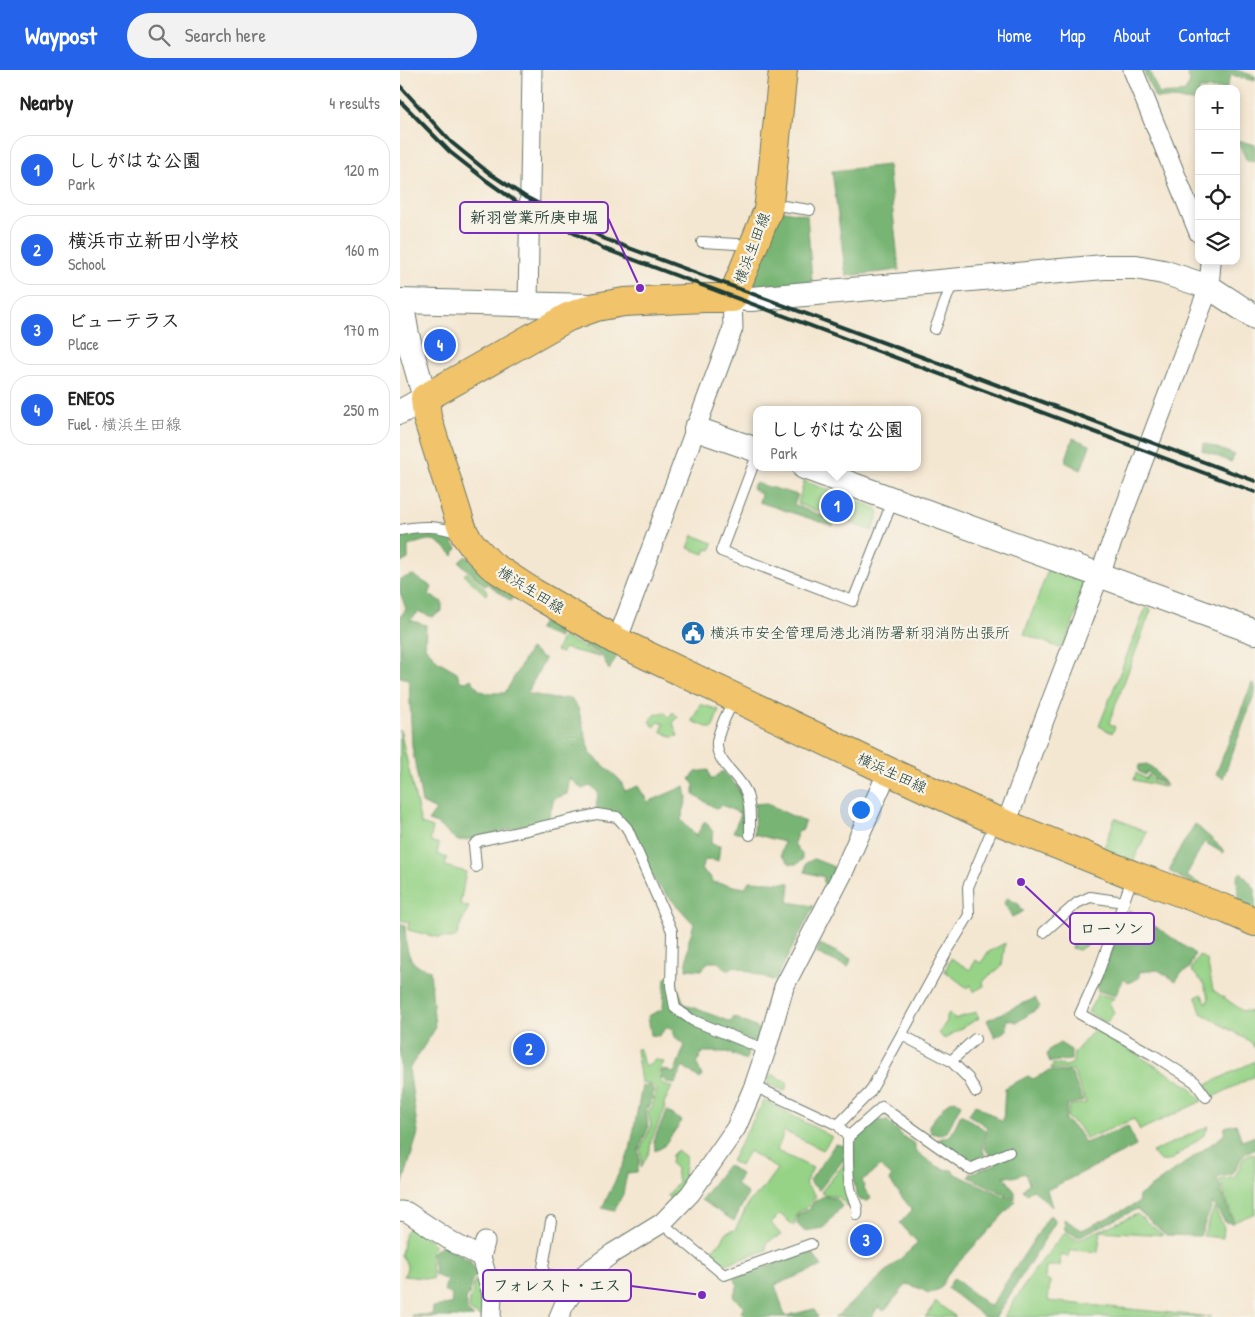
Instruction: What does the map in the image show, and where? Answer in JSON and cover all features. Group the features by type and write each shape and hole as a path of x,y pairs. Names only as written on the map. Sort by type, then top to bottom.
{"main road":[{"name":"横浜生田線","path":"783,70 768,210 732,298 624,302 596,306 568,317 425,398 427,416 465,535 491,565 534,593 618,641 734,698 888,772 1001,822 1134,876 1228,910 1255,922"}],"street":[{"path":"528,305 532,70"},
{"path":"1133,70 1195,223"},
{"path":"1001,822 1100,575 1209,287 1211,265"},
{"path":"618,641 733,328 732,298 751,300 1104,266 1136,267 1163,272 1209,287 1255,317"},
{"path":"400,412 425,398 400,301 596,306"},
{"path":"696,429 753,449"},
{"path":"815,471 1255,632"},
{"path":"559,1317 564,1305 587,1272 613,1253 662,1223 690,1194 736,1128 754,1086 784,988 842,875 888,772"},
{"path":"400,1211 406,1212 454,1243 483,1249 492,1294 490,1317"}],"lane":[{"path":"769,204 810,210"},
{"path":"702,242 754,245"},
{"path":"935,329 954,280"},
{"path":"753,466 721,551 853,601 893,500"},
{"path":"400,530 424,526 443,528 465,535"},
{"path":"734,698 720,731 717,743 718,753 746,791 750,804 750,835"},
{"path":"476,867 474,845 479,841 597,814 617,817 627,828 672,931 671,986 675,1008 692,1020 766,1050"},
{"path":"838,1125 870,1092 946,953 969,915 968,887 1001,822"},
{"path":"1134,876 1097,976 1080,1014 1155,1056 1195,1082 1206,1097"},
{"path":"1044,932 1077,904 1090,897 1124,902"},
{"path":"902,1035 951,1061 968,1078 976,1092"},
{"path":"951,1061 975,1039"},
{"path":"754,1086 838,1125 848,1137 848,1180 858,1209 857,1215"},
{"path":"848,1137 882,1107 970,1169 1009,1152"},
{"path":"551,1221 542,1273 562,1278 577,1286"},
{"path":"662,1223 724,1275 811,1244"}],"green space":[{"path":"1143,70 1149,70 1159,94 1185,92 1190,82 1186,70 1236,70 1255,76 1255,81 1231,75 1227,85 1195,85 1195,101 1155,98"},
{"path":"1240,141 1255,145 1255,161 1247,161 1240,146"},
{"path":"888,165 899,270 846,276 832,171"},
{"path":"779,210 807,215 812,282 766,290 752,284 755,271"},
{"path":"1073,438 1090,445 1081,470 1065,462"},
{"path":"1204,443 1235,455 1231,462 1202,450"},
{"path":"804,481 876,508 879,513 872,531 798,504"},
{"path":"755,483 798,495 794,505 836,521 833,526 759,502 761,494 752,488"},
{"path":"429,532 447,536 457,548 453,556 437,541 428,540 408,546 408,559 400,562 400,537 410,533"},
{"path":"693,535 713,543 711,550 706,549 704,554 688,548"},
{"path":"466,556 513,596 511,601 488,584 485,586 459,562"},
{"path":"1048,570 1088,583 1063,649 1024,634"},
{"path":"467,572 487,591 486,595 464,575"},
{"path":"413,575 432,587 429,595 442,602 442,611 432,617 419,612 410,620 426,625 425,647 438,661 457,672 460,681 466,682 471,679 479,690 487,693 505,693 530,649 545,659 527,693 554,699 571,698 578,708 590,753 620,780 625,791 638,786 648,802 685,786 687,799 681,820 696,836 705,821 713,832 711,844 720,846 718,861 705,860 701,870 710,876 712,882 745,888 749,881 790,883 788,902 814,906 775,981 734,966 728,971 718,962 708,962 702,970 686,969 689,940 694,924 655,882 631,826 596,810 598,792 590,786 582,789 570,778 567,794 554,799 548,819 477,838 458,841 437,824 428,821 436,810 422,803 412,746 409,679 400,677 400,617 406,609 400,592 400,579"},
{"path":"1146,607 1151,610 1109,723 1115,727 1112,733 1099,726"},
{"path":"549,617 558,620 552,628 560,634 559,638 538,630 543,622 547,622"},
{"path":"568,627 617,656 609,670 602,656 565,634"},
{"path":"563,636 600,657 563,648 562,653 556,651"},
{"path":"1252,683 1255,685 1255,693 1223,778 1216,774"},
{"path":"700,704 719,710 712,729 692,721"},
{"path":"664,712 669,717 673,712 678,717 673,723 678,736 672,737 661,731 664,724 658,722 655,727 649,722 654,715"},
{"path":"400,730 421,824 433,828 430,841 439,844 437,854 447,858 445,866 466,872 460,904 469,907 457,935 453,938 436,937 408,930 409,922 400,920"},
{"path":"1147,764 1154,769 1167,787 1153,778 1147,771 1145,775 1138,771 1139,765"},
{"path":"708,770 711,780 723,771 736,785 745,803 746,833 733,832 741,814 722,805 717,809 694,795 694,785 690,779 696,772"},
{"path":"1136,773 1146,779 1148,775 1152,780 1164,787 1134,780"},
{"path":"765,803 805,822 803,829 798,831 794,843 802,854 802,860 797,864 790,864 781,855 784,842 754,834 755,804"},
{"path":"1115,818 1147,832 1132,864 1102,853"},
{"path":"1195,824 1225,851 1223,853 1204,842 1186,876 1204,886 1202,890 1169,871 1176,855"},
{"path":"814,859 834,867 830,880 823,891 824,877 805,872 806,863"},
{"path":"1241,872 1255,889 1255,910 1238,902 1237,877"},
{"path":"1007,898 1020,905 1018,908 1024,911 1012,917 1004,903"},
{"path":"1128,911 1161,930 1195,954 1189,969 1181,973 1176,981 1158,970 1139,972 1139,978 1128,983 1124,979 1115,996 1098,991 1097,985"},
{"path":"400,923 405,925 408,953 414,963 430,970 435,1029 409,1069 418,1133 400,1193"},
{"path":"1089,935 1095,939 1079,950 1072,948 1074,941"},
{"path":"1005,943 1002,966 983,981 984,986 973,992 971,985 967,988 945,971 951,958 970,970 975,960 981,963 988,952"},
{"path":"820,944 851,959 848,967 816,953"},
{"path":"1199,955 1207,960 1213,990 1243,1011 1255,1012 1255,1049 1251,1042 1201,1013 1196,997 1201,994 1207,1003 1209,998 1203,983 1191,970"},
{"path":"675,975 684,1004 731,1022 734,1017 759,1029 762,1037 761,1043 751,1041 746,1060 727,1052 702,1052 697,1064 702,1076 700,1079 683,1066 675,1084 667,1083 661,1077 662,1069 674,1073 685,1045 676,1039 672,1029 666,1028 659,1036 651,1035 648,1016 663,1009 665,978"},
{"path":"1098,994 1114,998 1109,1002 1114,1013 1106,1023 1088,1012"},
{"path":"1035,998 1040,1007 1017,1022 1007,1019 1007,1030 995,1037 987,1020"},
{"path":"976,1012 979,1018 944,1039 939,1033 947,1021 949,1013 955,1019"},
{"path":"1095,1029 1190,1087 1202,1101 1140,1130 1134,1119 1086,1139 1078,1126 1067,1118 1070,1106 1086,1103 1073,1070 1051,1069 1053,1064 1066,1066 1073,1063 1074,1053"},
{"path":"1060,1043 1071,1050 1071,1060 1050,1062 1047,1055 1050,1049"},
{"path":"636,1049 640,1049 644,1066 652,1064 654,1059 664,1062 659,1071 660,1080 666,1086 672,1087 664,1103 665,1109 651,1140 650,1150 641,1168 640,1150 651,1127 648,1110 652,1108 657,1091 651,1084 641,1082"},
{"path":"1255,1061 1255,1076 1213,1097 1206,1085"},
{"path":"1049,1071 1071,1072 1083,1101 1068,1105 1065,1120 1077,1130 1085,1143 1128,1126 1136,1146 1047,1190 1052,1207 1033,1189 1027,1194 1023,1190 1029,1183 1025,1173 1014,1177 1004,1176 1015,1192 1015,1199 969,1177 971,1173 996,1164 984,1147 987,1127 969,1115 975,1104 1003,1122 1005,1088 1028,1076 1033,1079"},
{"path":"771,1074 788,1083 785,1091 767,1084"},
{"path":"642,1086 651,1086 654,1092 650,1107 646,1107 648,1128 638,1151 640,1160 637,1172 627,1173 623,1194 614,1211 602,1208 630,1150"},
{"path":"764,1100 832,1137 823,1150 784,1131 777,1151 813,1168 805,1183 816,1196 806,1208 797,1213 794,1226 780,1214 771,1223 781,1235 766,1243 767,1250 726,1264 709,1251 720,1243 727,1232 735,1230 749,1202 761,1191 777,1169 749,1151 740,1166 731,1161"},
{"path":"955,1100 961,1104 947,1132 939,1135 931,1133 929,1125 946,1104"},
{"path":"667,1111 682,1121 663,1147 655,1151 654,1139"},
{"path":"961,1114 985,1130 982,1148 985,1155 968,1162 937,1140 951,1135"},
{"path":"876,1120 888,1121 905,1138 915,1144 915,1150 932,1163 947,1170 952,1170 955,1174 1016,1201 948,1274 940,1289 928,1293 907,1284 884,1311 878,1307 872,1317 834,1317 918,1243 900,1223 912,1210 889,1180 892,1176 880,1166 862,1180 865,1190 871,1198 864,1201 857,1197 852,1173 854,1147 858,1135 865,1125"},
{"path":"1236,1124 1242,1141 1255,1136 1255,1148 1243,1155 1233,1174 1217,1178 1233,1223 1225,1222 1213,1203 1200,1236 1166,1235 1137,1209 1078,1237 1065,1230 1064,1219 1082,1230 1138,1203 1139,1196 1224,1135 1225,1127"},
{"path":"1209,1126 1204,1135 1171,1160 1160,1160 1152,1152"},
{"path":"835,1144 845,1146 846,1157 819,1190 809,1182"},
{"path":"677,1150 686,1157 682,1190 672,1200 667,1196 678,1183 676,1169 671,1164 672,1155"},
{"path":"1255,1154 1255,1213 1234,1222 1220,1180 1235,1177 1244,1157"},
{"path":"845,1163 852,1206 849,1208 839,1197 825,1195 821,1192"},
{"path":"727,1165 741,1174 736,1184 748,1194 734,1221 701,1200"},
{"path":"824,1196 837,1199 842,1206 824,1228 804,1231 797,1224 798,1214 809,1210 813,1202"},
{"path":"1214,1208 1224,1227 1223,1238 1203,1236"},
{"path":"1137,1214 1163,1235 1101,1231 1098,1252 1070,1250 1068,1257 1061,1255 1060,1266 1046,1266 1045,1280 1050,1281 1048,1301 1211,1317 1004,1317 1033,1272 1065,1232 1077,1240"},
{"path":"1050,1215 1056,1221 996,1317 984,1317 947,1288 954,1278 990,1307"},
{"path":"412,1224 435,1245 430,1253 433,1279 404,1276 407,1265 401,1255 405,1232"},
{"path":"443,1245 470,1261 478,1274 472,1280 470,1293 466,1298 467,1311 474,1317 412,1317 412,1315 432,1315 433,1307 451,1304 452,1295 444,1291 447,1280 435,1275 432,1252"},
{"path":"810,1251 822,1266 775,1285 785,1316 814,1309 818,1317 746,1317 741,1313 744,1306 733,1297 738,1285 733,1278"},
{"path":"479,1278 485,1296 483,1317 469,1310 469,1298 473,1294 474,1281"},
{"path":"936,1302 956,1317 925,1317"}],"railway":[{"path":"400,86 451,142 489,173 524,196 605,239 1255,481"},
{"path":"400,101 450,152 487,181 525,208 605,249 1255,492"}],"place":[{"name":"新羽営業所庚申堀","path":"640,288"},
{"name":"ENEOS","path":"440,345"},
{"name":"ししがはな公園","path":"837,506"},
{"name":"横浜市安全管理局港北消防署新羽消防出張所","path":"693,633"},
{"name":"ローソン","path":"1021,882"},
{"name":"横浜市立新田小学校","path":"529,1049"},
{"name":"ビューテラス","path":"866,1240"},
{"name":"フォレスト・エス","path":"702,1295"}]}
